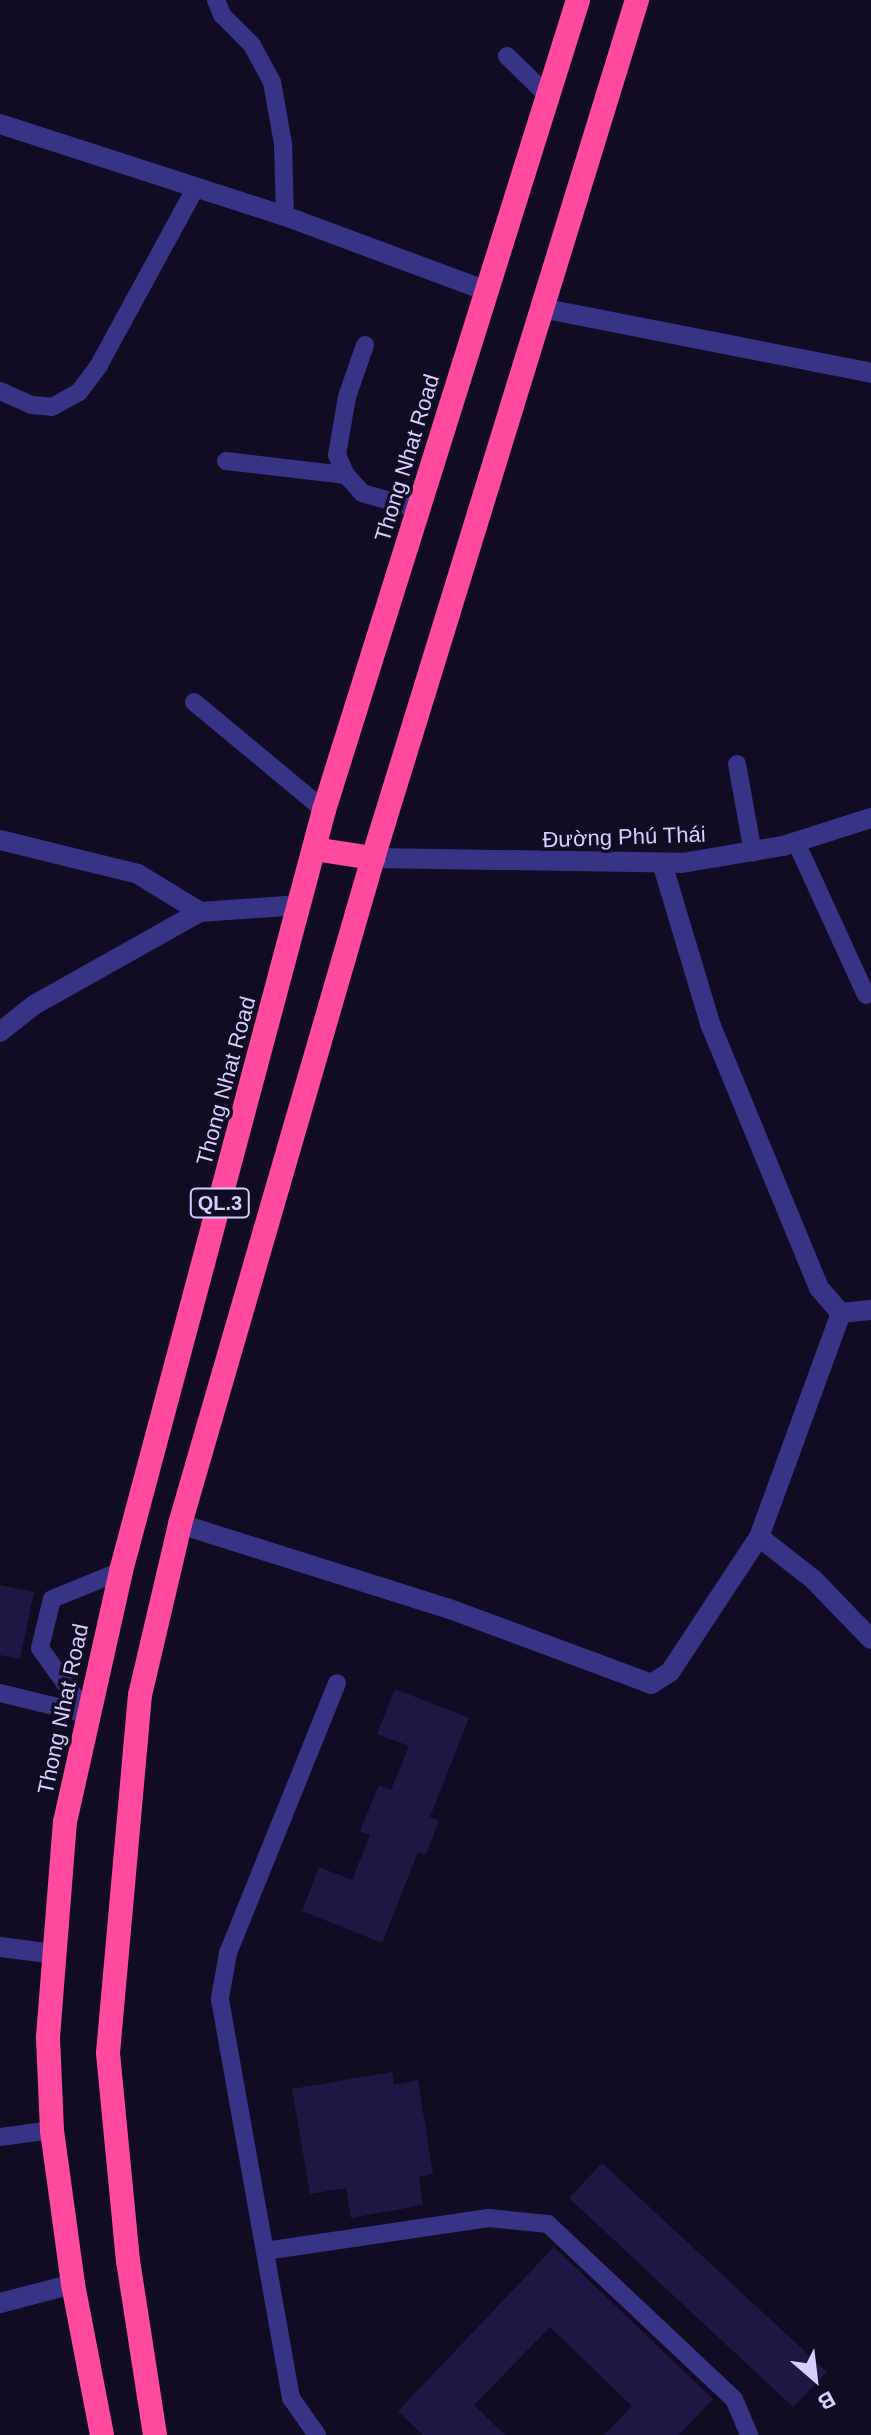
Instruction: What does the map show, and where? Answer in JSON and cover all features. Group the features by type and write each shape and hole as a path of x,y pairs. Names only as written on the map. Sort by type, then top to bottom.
{"highway":[{"name":"Thong Nhat Road","path":"102,2435 73,2284 52,2130 48,2037 65,1822 121,1571 324,810 546,94 578,0"},
{"name":"QL.3","path":"155,2435 128,2261 108,2053 140,1695 180,1524 373,858 637,0"},
{"path":"314,849 373,858"}],"street":[{"path":"0,124 285,216 487,291"},
{"path":"541,308 871,373"},
{"name":"Đường Phú Thái","path":"373,858 662,863 753,853 871,818"},
{"path":"0,840 138,874 200,912"},
{"path":"662,863 733,1084 819,1288 841,1313"},
{"path":"0,1032 34,1005 200,912 300,905"},
{"path":"841,1313 871,1310"},
{"path":"180,1524 447,1608 651,1684 670,1672 759,1537 841,1313"},
{"path":"759,1537 813,1579 871,1639"},
{"path":"0,1947 54,1954"},
{"path":"0,2303 73,2284"}],"lane":[{"path":"216,0 222,15 252,45 272,82 283,144 285,216"},
{"path":"507,56 546,94"},
{"path":"0,391 31,405 52,407 85,386 195,189"},
{"path":"365,345 339,432 337,455 346,475 362,493 418,509"},
{"path":"226,461 346,475"},
{"path":"194,702 324,810"},
{"path":"737,764 753,853"},
{"path":"796,842 866,995"},
{"path":"87,1714 40,1648 52,1599 121,1571"},
{"path":"317,2435 291,2398 220,1998 228,1953 337,1683"},
{"path":"0,1693 87,1714"},
{"path":"0,2137 52,2130"},
{"path":"265,2251 489,2218 548,2224 734,2399 749,2435"}],"building":[{"path":"0,1585 34,1592 20,1659 0,1655"},
{"path":"395,1689 469,1718 430,1817 439,1821 426,1855 418,1852 382,1943 302,1911 319,1867 352,1880 370,1835 360,1831 379,1785 391,1790 409,1746 377,1734"},
{"path":"392,2072 394,2085 418,2080 433,2174 419,2177 423,2205 351,2218 346,2188 310,2194 292,2089"},
{"path":"602,2163 827,2372 793,2407 569,2198"},
{"path":"554,2247 713,2399 679,2435 604,2435 632,2406 550,2327 474,2405 505,2435 423,2435 398,2411"}]}
